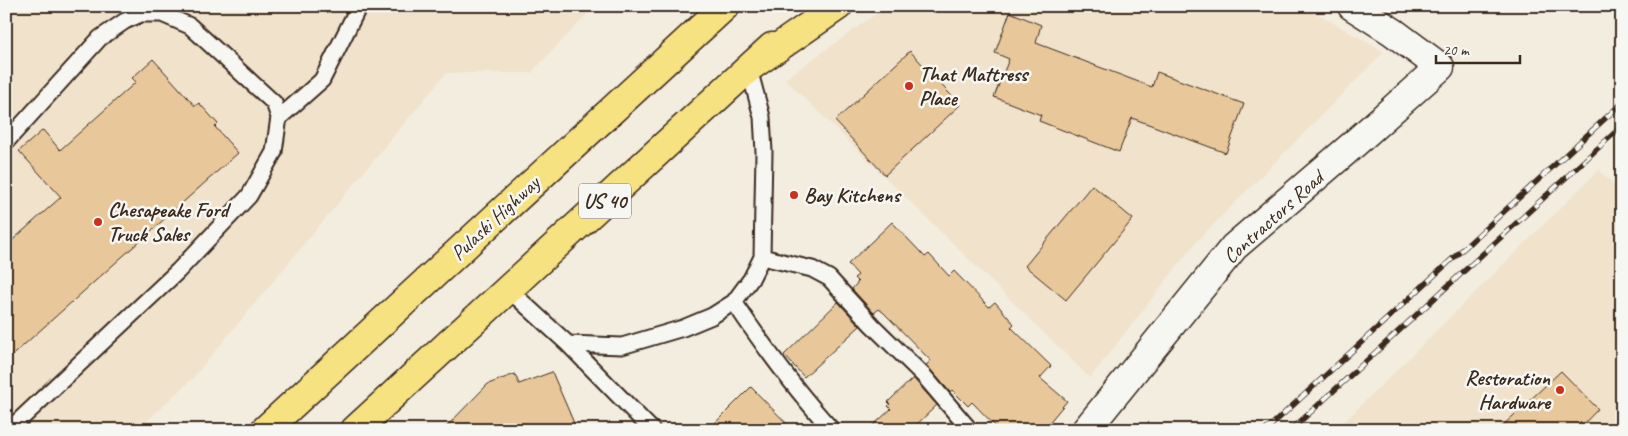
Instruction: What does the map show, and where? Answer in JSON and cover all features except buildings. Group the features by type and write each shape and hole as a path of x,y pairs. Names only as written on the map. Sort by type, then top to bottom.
{"highway":[{"name":"Pulaski Highway","path":"265,430 725,6"},
{"name":"US 40","path":"355,430 752,67 815,6"},
{"path":"752,67 838,6"}],"street":[{"name":"Contractors Road","path":"1086,430 1234,247 1440,67 1393,32 1352,6"}],"lane":[{"path":"279,118 322,80 359,6"},
{"path":"6,142 100,38 125,21 141,14 162,14 190,26 274,102 279,118 274,152 249,196 178,271 9,430"},
{"path":"568,344 622,346 683,328 712,316 734,302 751,279 762,257 764,152 762,118 752,67"},
{"path":"762,257 812,269 829,278 872,325 924,376 970,430"},
{"path":"508,289 568,344 652,430"},
{"path":"734,302 803,399 832,430"}],"shaded area":[{"path":"6,6 595,6 531,73 446,73 192,379 137,430 6,430"},
{"path":"887,6 1295,6 1316,13 1384,52 1196,242 1090,378 785,79"},
{"path":"1599,170 1622,193 1622,430 1336,430"}],"railway":[{"path":"1266,430 1622,103"},
{"path":"1291,430 1622,126"}],"place":[{"name":"That Mattress Place","path":"909,86"},
{"name":"Bay Kitchens","path":"794,195"},
{"name":"Chesapeake Ford Truck Sales","path":"98,222"},
{"name":"Restoration Hardware","path":"1560,390"}]}
